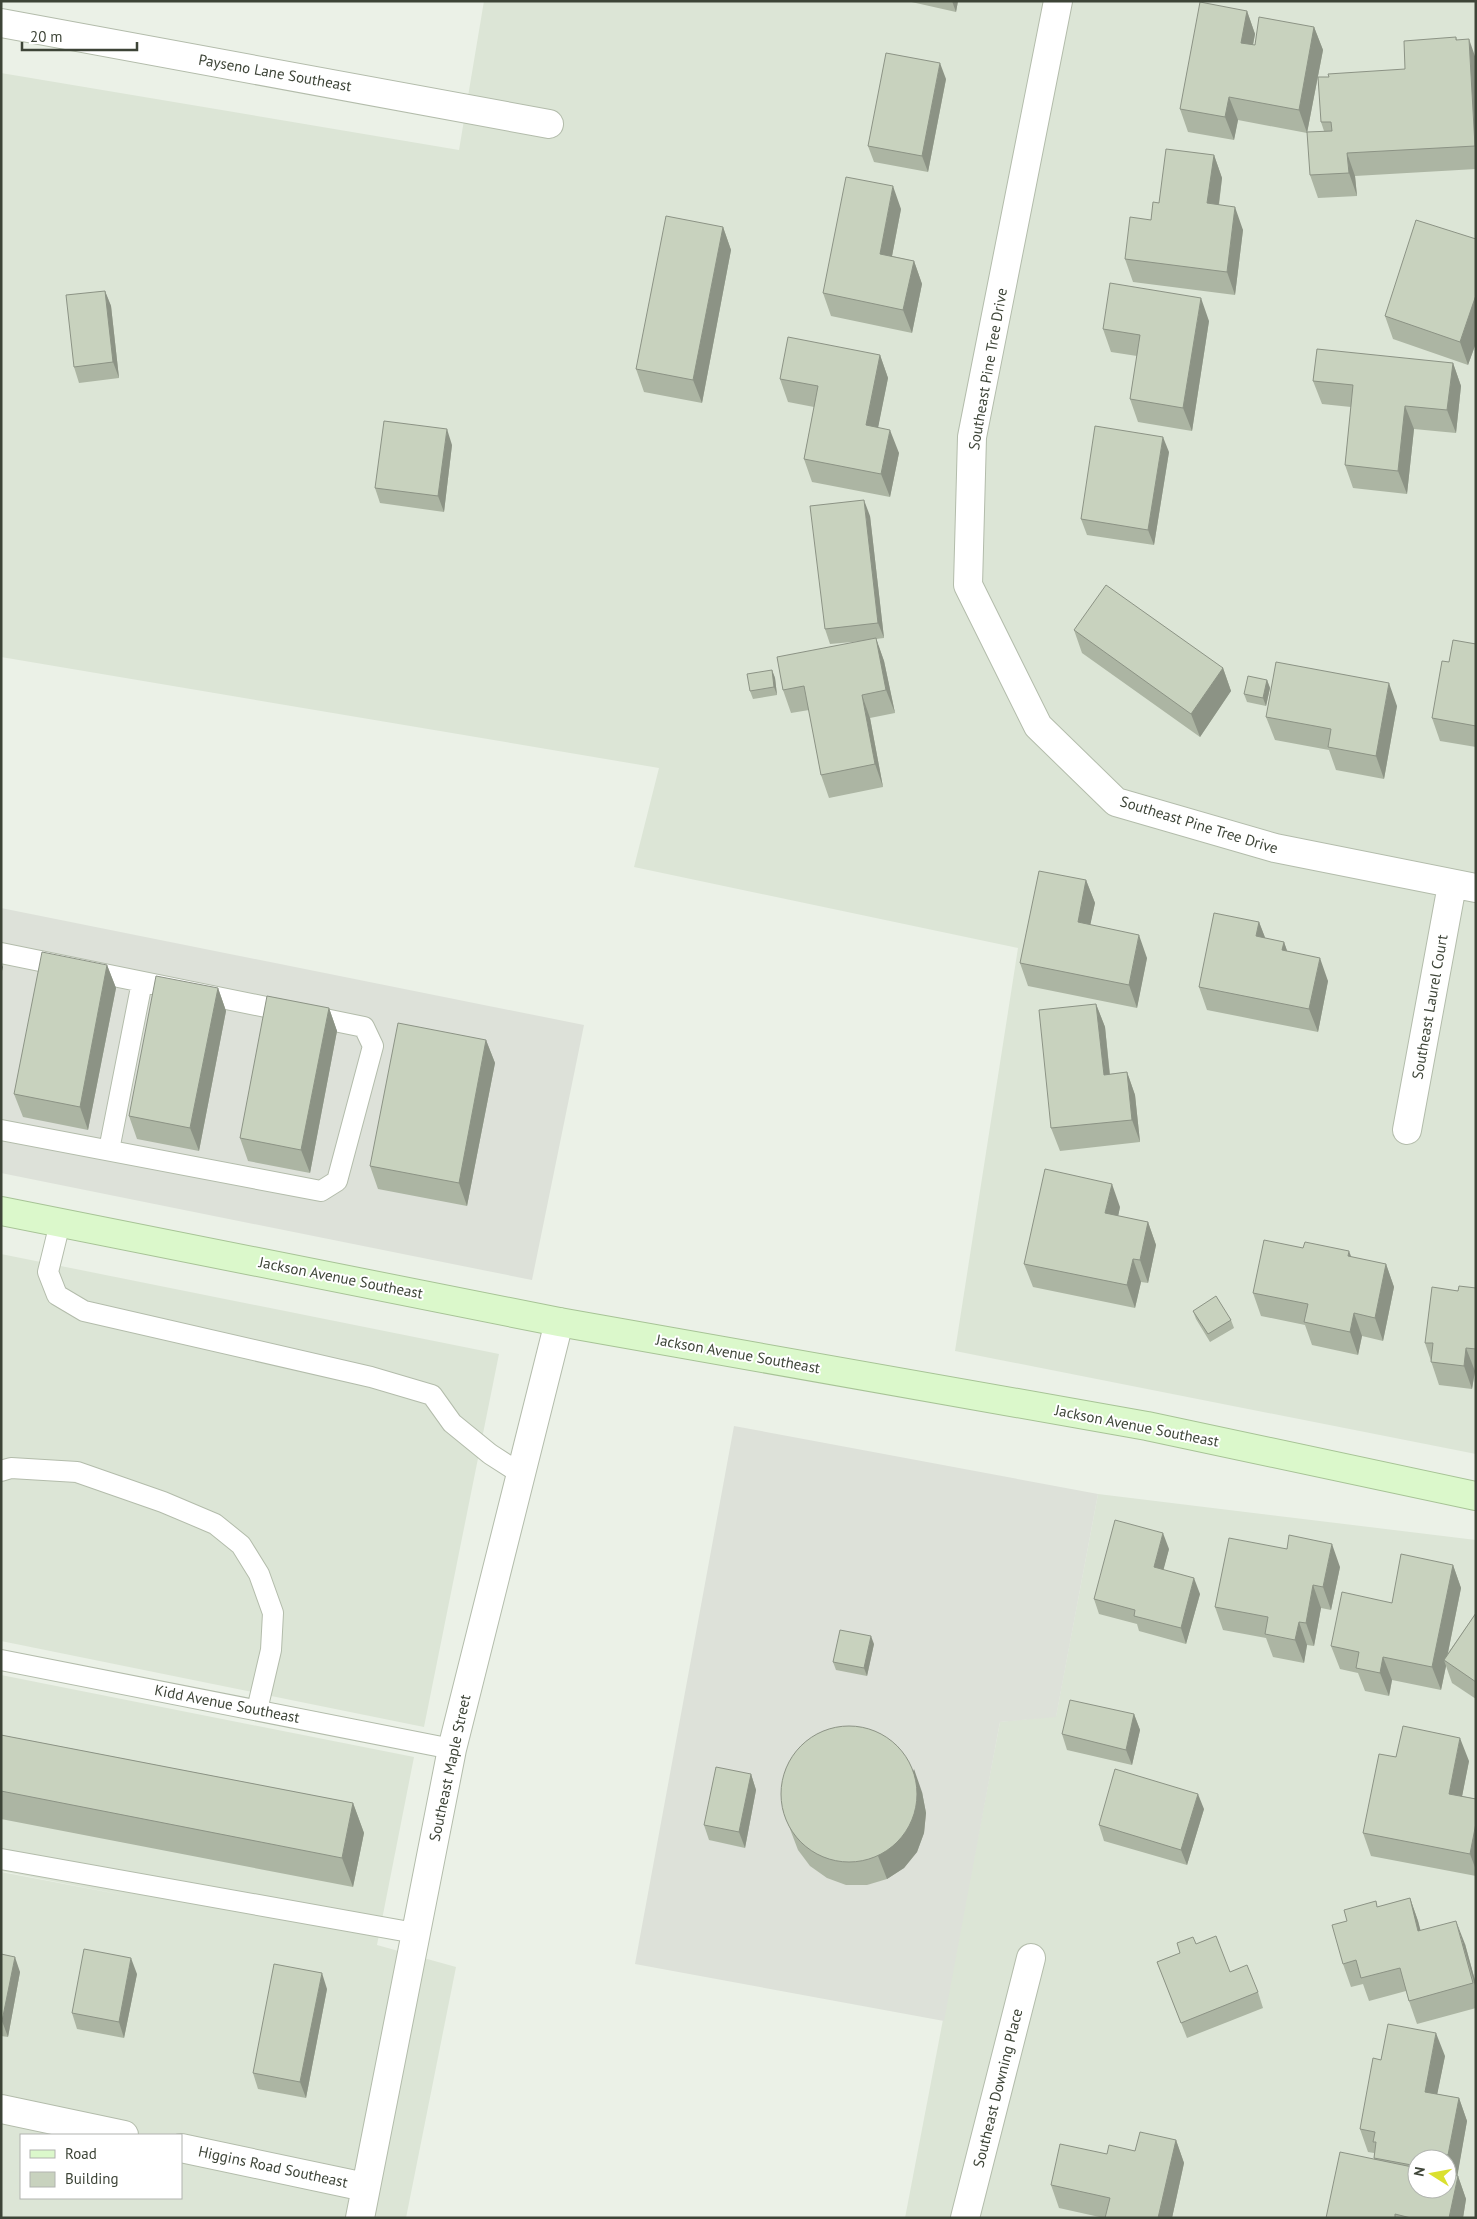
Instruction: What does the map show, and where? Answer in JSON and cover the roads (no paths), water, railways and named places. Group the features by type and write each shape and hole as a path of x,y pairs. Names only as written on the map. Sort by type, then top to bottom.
{"main road":[{"name":"Jackson Avenue Southeast","path":"1,1211 559,1322 1147,1426 1476,1496"}],"street":[{"name":"Southeast Pine Tree Drive","path":"1058,1 972,437 968,585 1038,726 1116,802 1275,848 1464,886"},
{"name":"Payseno Lane Southeast","path":"1,23 549,124"},
{"name":"Southeast Laurel Court","path":"1407,1130 1464,886"},
{"name":"Southeast Maple Street","path":"360,2218 452,1749 559,1322"},
{"name":"Southeast Downing Place","path":"965,2218 1031,1958"},
{"path":"1,2109 119,2134"},
{"name":"Higgins Road Southeast","path":"182,2148 365,2187"}],"lane":[{"path":"1,953 364,1027 373,1046 337,1181 321,1191 1,1130"},
{"path":"109,1150 142,982"},
{"path":"60,1222 48,1272 57,1295 84,1311 371,1377 432,1394 452,1423 490,1454 521,1474"},
{"path":"1,1471 11,1468 76,1472 163,1502 214,1524 241,1545 259,1574 273,1613 271,1650 257,1710"},
{"name":"Kidd Avenue Southeast","path":"1,1660 452,1749"},
{"path":"1,1859 415,1933"}]}
